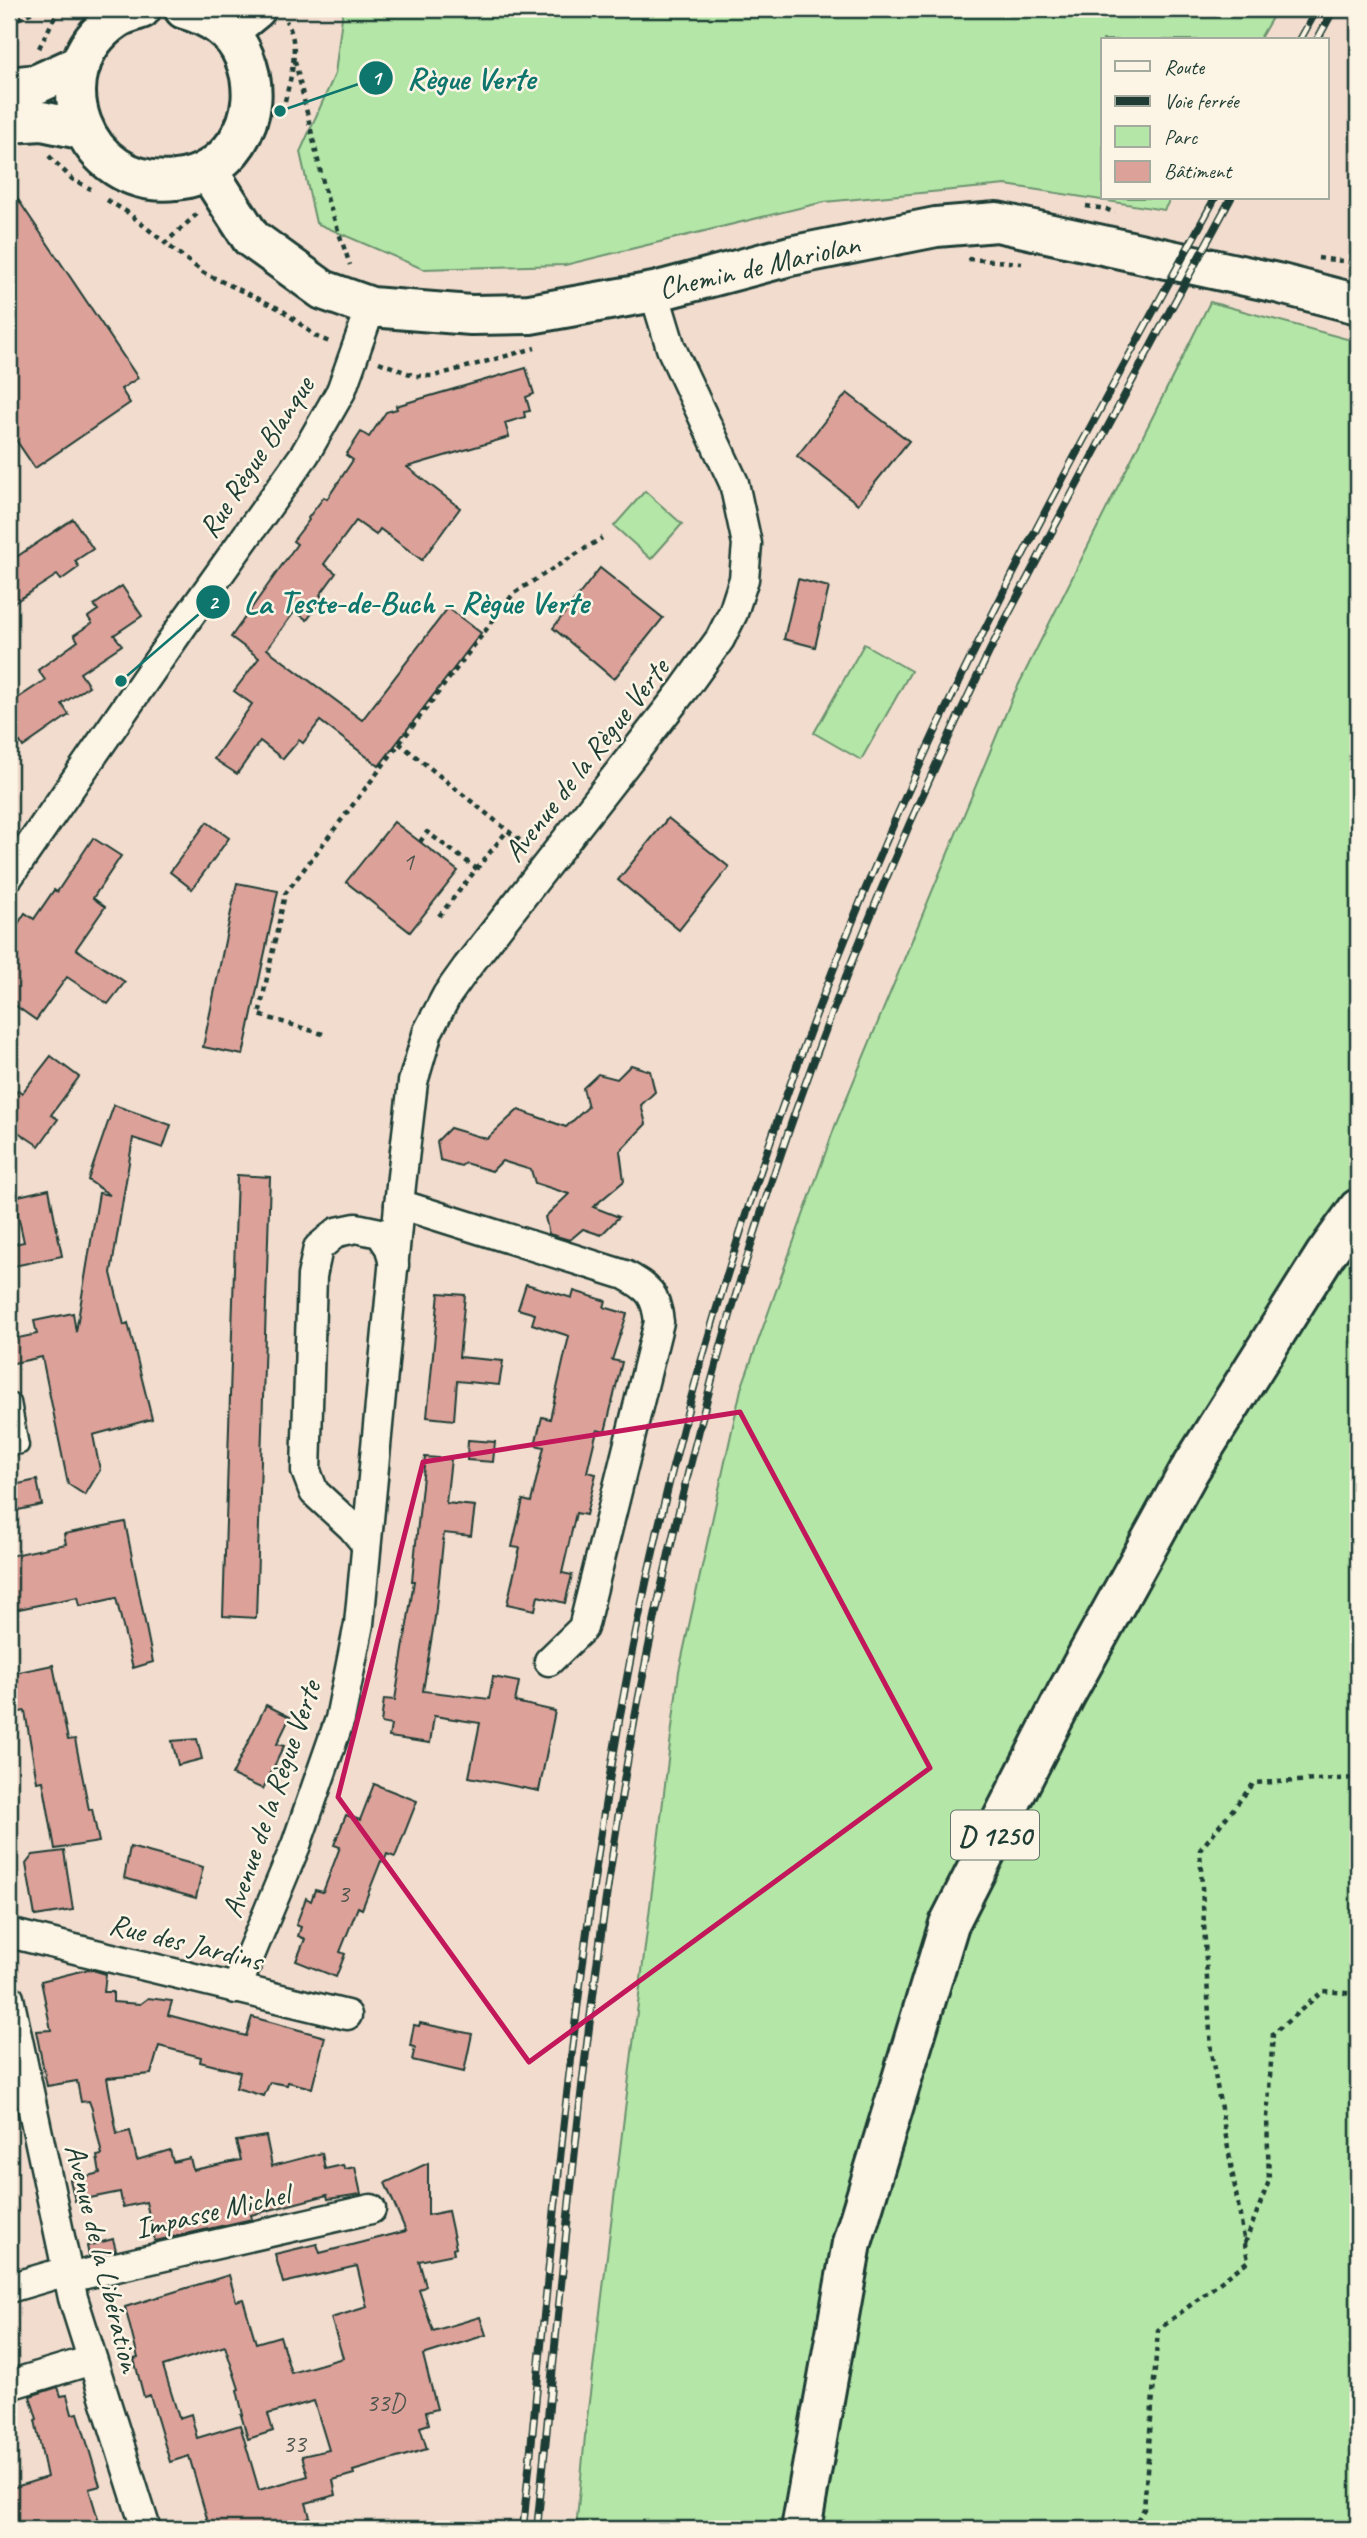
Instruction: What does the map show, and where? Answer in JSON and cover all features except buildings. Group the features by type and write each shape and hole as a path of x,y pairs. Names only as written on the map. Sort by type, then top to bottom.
{"main road":[{"path":"141,9 117,18 95,38 80,64 76,86 77,109 84,130 97,151 115,167 137,177 161,182 185,179 208,171 229,154 244,132 252,106 251,80 243,54 242,20 203,15 184,9"},
{"path":"9,87 37,85 80,64"},
{"path":"9,123 42,121 84,130"},
{"name":"Chemin de Mariolan","path":"208,171 251,238 323,290 363,292 471,315 530,314 654,292 817,251 936,227 997,222 1277,283 1358,304"},
{"name":"D 1250","path":"801,2529 852,2243 949,1924 1066,1695 1189,1471 1325,1255 1358,1209"}],"street":[{"name":"Rue Règue Blanque","path":"9,876 305,454 341,391 355,352 363,292"},
{"name":"Avenue de la Règue Verte","path":"236,1989 296,1845 340,1719 359,1624 413,1082 428,1031 447,995 720,639 733,613 744,579 747,544 734,483 671,348 654,292"},
{"path":"399,1204 625,1275 647,1287 657,1303 659,1322 583,1628 549,1661"},
{"name":"Avenue de la Règue Verte","path":"366,1545 352,1527 314,1492 306,1471 313,1276 318,1248 337,1232 356,1228 380,1233 390,1248 395,1266"},
{"name":"Rue des Jardins","path":"9,1933 347,2015"},
{"name":"Avenue de la Libération","path":"9,1998 67,2274 146,2529"},
{"name":"Impasse Michel","path":"9,2288 371,2209"},
{"path":"9,2385 92,2360"}],"lane":[{"path":"9,1448 21,1446 13,1402"}],"path":[{"path":"9,23 39,9"},
{"path":"295,61 326,195 363,292"},
{"path":"1079,205 1106,209 1125,219"},
{"path":"962,258 1027,263"},
{"path":"355,352 415,376 434,376 540,346"},
{"path":"323,1034 259,1015 285,894 514,593 602,538"},
{"path":"399,743 548,863"},
{"path":"439,916 507,831"},
{"path":"419,842 427,832 477,869"},
{"path":"1132,2529 1144,2509 1158,2330 1248,2261 1211,2052 1200,1850 1254,1783 1358,1778"},
{"path":"1245,2244 1269,2181 1267,2118 1273,2034 1323,1991 1358,1994"}],"highlighted area":[{"path":"740,1412 930,1768 529,2062 338,1797 423,1462"}],"green space":[{"path":"343,9 1277,9 1260,38 1101,38 1101,200 1170,200 1164,210 1006,185 824,202 565,265 423,269 316,223 300,152 335,74"},
{"path":"1210,302 1358,342 1358,2529 576,2529 586,2426 679,1671 741,1389 835,1126 1013,696"},
{"path":"645,491 682,524 651,559 614,526"},
{"path":"864,644 911,671 861,760 814,733"}],"railway":[{"path":"1301,38 1317,9"},
{"path":"1318,38 1334,9"},
{"path":"523,2529 571,2061 609,1781 655,1544 683,1427 716,1311 814,1018 902,804 1035,531 1214,200"},
{"path":"537,2529 585,2060 624,1781 669,1553 728,1321 757,1225 823,1035 939,758 1007,617 1230,200"}],"place":[{"name":"Règue Verte","path":"280,111"},
{"name":"La Teste-de-Buch - Règue Verte","path":"121,681"}]}
